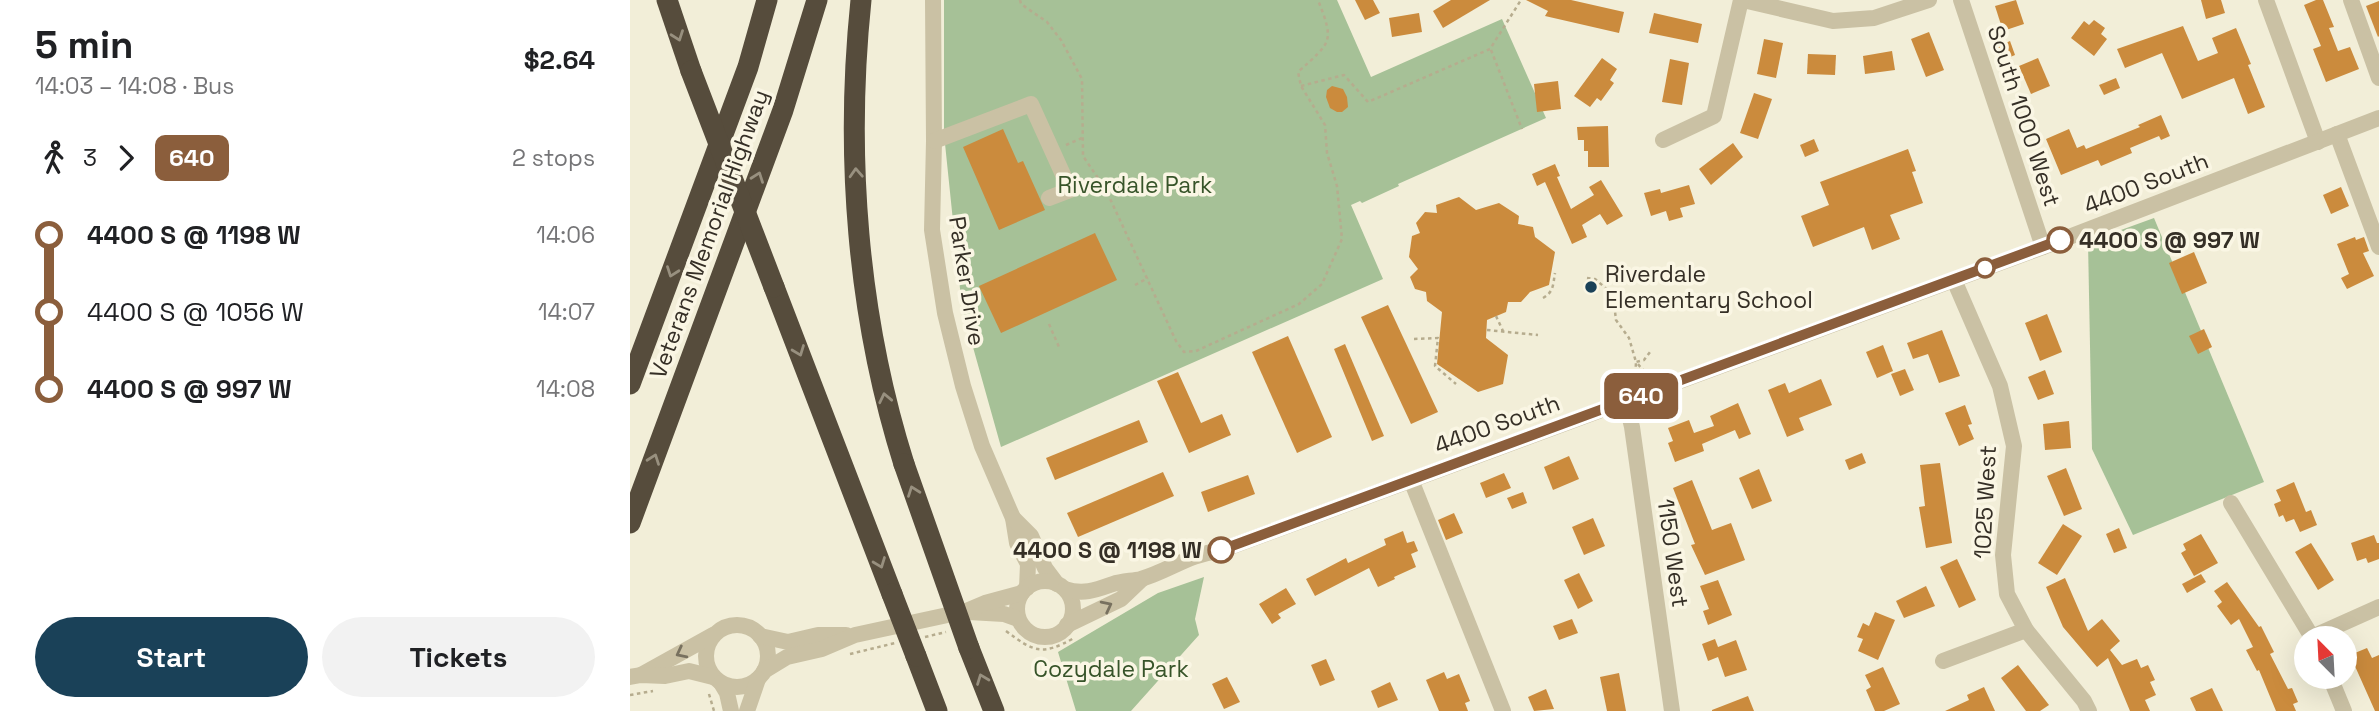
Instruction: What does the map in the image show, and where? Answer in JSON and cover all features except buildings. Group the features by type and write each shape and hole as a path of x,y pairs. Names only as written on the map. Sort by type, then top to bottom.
{"highway":[{"path":"667,0 691,71 937,711"},
{"name":"Veterans Memorial Highway","path":"630,384 748,67 767,0"},
{"name":"Veterans Memorial Highway","path":"630,523 783,110 817,0"},
{"path":"861,0 856,52 854,146 859,241 873,335 890,421 969,648 994,711"}],"street":[{"name":"Parker Drive","path":"933,0 932,230 945,313 975,427 1013,518 1017,543 1029,567 1024,590"},
{"path":"1662,140 1714,116 1742,0 1833,21 1874,18 1929,0"},
{"name":"South 1000 West","path":"1961,0 2043,247"},
{"path":"2266,0 2318,142"},
{"path":"2351,0 2379,78"},
{"path":"934,141 1031,104 1070,190 1049,198"},
{"name":"4400 South","path":"1142,579 1200,553 1219,551 1626,402 2043,247 2379,118"},
{"path":"2337,134 2379,247"},
{"name":"1025 West","path":"1955,280 2000,386 2014,446 2003,555 2007,594 2026,630 2084,701 2089,711"},
{"name":"1150 West","path":"1626,402 1632,427 1672,711"},
{"path":"1411,480 1503,711"},
{"path":"2231,503 2305,626"},
{"name":"Parker Drive","path":"1013,518 1031,536 1045,568 1061,587"},
{"path":"714,684 739,687 749,685 790,656 822,649 856,635 967,611 1044,581 1089,592 1115,583 1142,579"},
{"path":"967,611 1004,614 1018,619 1029,632 1042,637 1055,635 1067,625 1121,599 1142,579"},
{"path":"1061,587 1073,606 1072,617 1067,625"},
{"path":"1018,619 1017,607 1024,590"},
{"path":"2338,626 2379,607"},
{"path":"636,676 729,626 743,626 760,636 788,642 818,635 856,635"},
{"path":"714,684 706,664 706,652 711,638 721,629"},
{"path":"1943,661 2026,630"},
{"path":"747,711 768,652 760,636"},
{"path":"636,676 664,676 689,671 727,694 731,711"},
{"path":"2335,690 2344,711"}],"path":[{"path":"1020,0 1021,4 1047,22 1061,40 1082,79 1083,156 1105,190 1176,341 1184,352 1196,351 1299,304 1322,284 1342,239 1338,200 1327,153 1325,125 1301,86 1298,72 1326,47 1329,28 1318,0"},
{"path":"1301,86 1344,75 1368,102 1490,49 1521,0"},
{"path":"1490,49 1522,129"},
{"path":"1060,148 1082,138"},
{"path":"1543,298 1553,289 1555,273"},
{"path":"1135,285 1148,278"},
{"path":"1587,278 1595,279 1608,290 1614,303 1616,320 1629,338 1636,362 1635,381"},
{"path":"1496,316 1503,331"},
{"path":"1049,324 1059,347"},
{"path":"1487,330 1538,335"},
{"path":"1414,339 1438,338 1434,366 1456,384"},
{"path":"1636,362 1644,360 1650,352"},
{"path":"1636,362 1645,372"},
{"path":"714,684 714,711"},
{"path":"630,695 655,690"}],"green space":[{"name":"Riverdale Park","path":"944,0 1337,0 1371,77 1502,19 1546,118 1398,184 1399,186 1362,203 1360,201 1351,205 1383,279 1001,447 962,308 944,134"},
{"path":"2154,218 2264,482 2133,535 2092,449 2088,242"},
{"name":"Cozydale Park","path":"1204,577 1195,619 1199,635 1131,711 1076,711 1058,652 1158,593"}],"bus line":[{"name":"640","path":"1221,550 2060,240"}],"place":[{"name":"4400 S @ 997 W","path":"2060,240"},
{"name":"Riverdale Elementary School","path":"1591,287"},
{"name":"4400 S @ 1198 W","path":"1221,550"}]}
